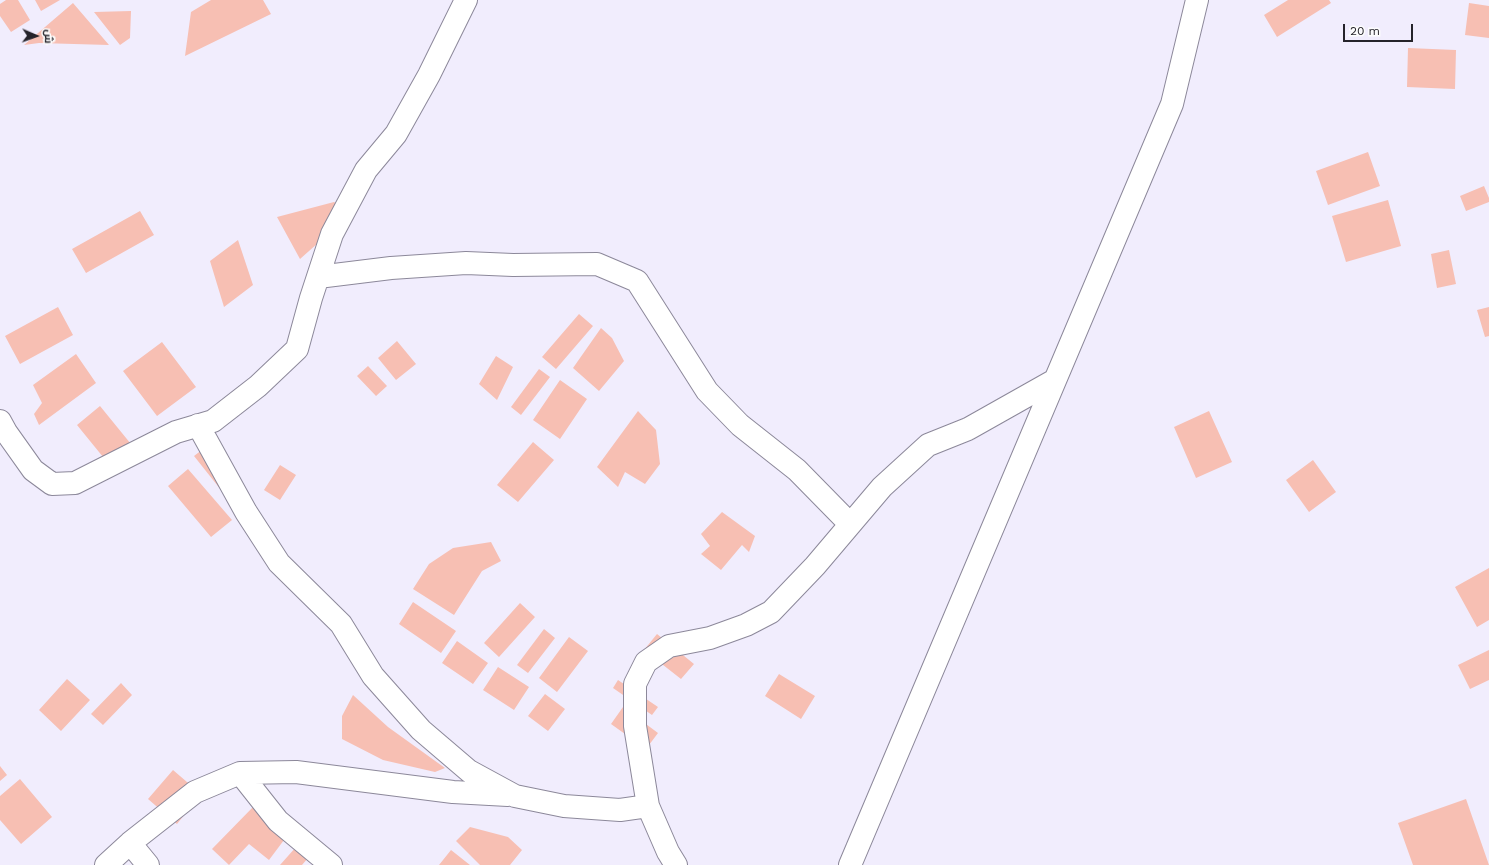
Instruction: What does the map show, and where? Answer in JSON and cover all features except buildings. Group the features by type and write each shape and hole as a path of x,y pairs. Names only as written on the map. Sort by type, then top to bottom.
{"street":[{"path":"0,421 33,470 52,484 75,484 176,432 213,421 258,386 296,349 332,234 366,170 396,134 429,75 466,0"},
{"path":"850,865 1172,104 1197,0"},
{"path":"318,277 391,268 466,263 514,265 597,264 637,281 707,392 740,426 797,470 850,524"},
{"path":"676,865 668,852 648,806 635,726 635,684 646,662 669,646 710,638 746,625 771,612 815,566 882,487 928,445 968,429 1055,380"},
{"path":"198,425 246,512 279,564 341,624 373,676 420,730 468,771 515,796"},
{"path":"106,865 130,843 195,792 240,773 296,772 446,791 515,796 564,806 620,810 648,806"},
{"path":"240,773 278,821 331,865"},
{"path":"130,843 148,865"}]}
